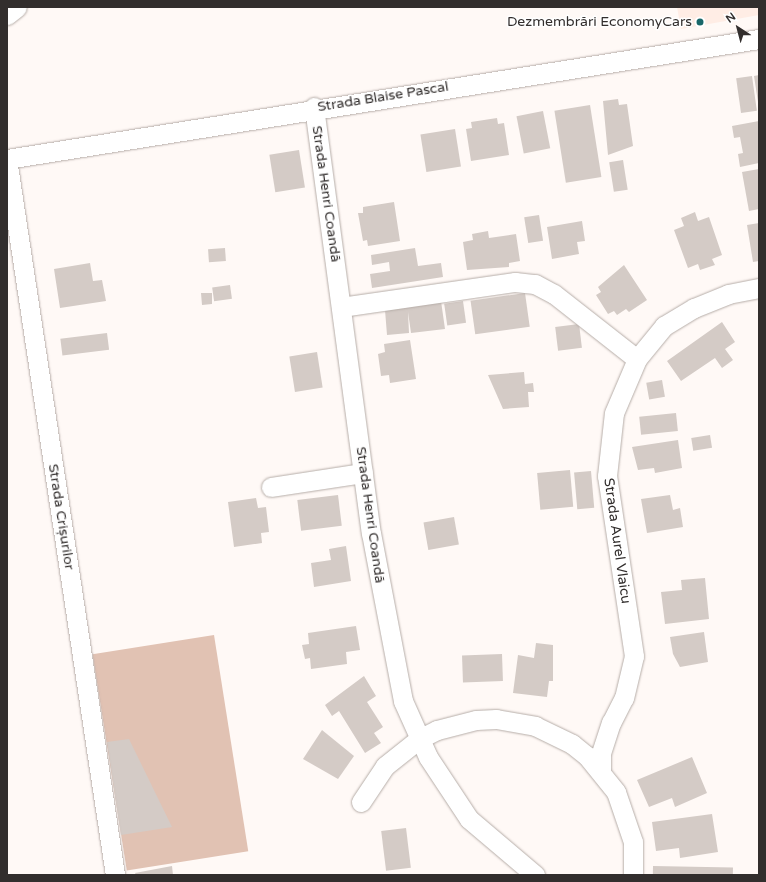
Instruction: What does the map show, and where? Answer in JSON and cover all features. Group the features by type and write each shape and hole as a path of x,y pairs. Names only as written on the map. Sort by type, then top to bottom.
{"main road":[{"path":"7,14 16,7"}],"street":[{"name":"Strada Blaise Pascal","path":"7,159 314,107 759,39"},
{"name":"Strada Henri Coandă","path":"314,107 363,473 386,624 403,701 419,739 469,819 535,875"},
{"name":"Strada Crișurilor","path":"7,159 115,875"},
{"path":"341,307 515,282 535,284 554,294 637,359"},
{"name":"Strada Aurel Vlaicu","path":"601,771 601,753 611,723 624,698 634,656 607,476 614,413 637,359 664,326 694,308 728,294 759,288"},
{"path":"270,487 363,473"},
{"path":"361,802 385,766 419,739 476,720 516,721 536,726 572,744 601,771 627,816 633,842 633,875"}],"shaded area":[{"name":"Dezmembrări EconomyCars","path":"677,7 759,7 759,15 681,29"},
{"path":"214,635 248,851 127,871 93,654"}],"building":[{"path":"759,75 759,102 758,102 754,76"},
{"path":"752,76 757,111 741,113 736,78"},
{"path":"618,99 619,105 627,104 633,146 608,155 603,101"},
{"path":"590,105 601,177 566,183 554,111"},
{"path":"543,111 550,148 524,153 516,116"},
{"path":"497,118 498,124 504,123 509,155 471,161 466,129 472,128 471,122"},
{"path":"759,121 759,163 740,167 738,154 743,153 740,137 734,138 732,126"},
{"path":"455,129 461,167 426,172 420,134"},
{"path":"299,150 305,188 275,192 269,155"},
{"path":"623,160 628,190 614,192 609,162"},
{"path":"759,169 759,209 749,211 742,172"},
{"path":"394,202 400,241 368,246 367,240 363,241 358,213 363,213 363,207"},
{"path":"695,212 698,221 709,217 722,255 712,259 715,265 700,270 698,264 688,268 674,230 684,226 681,218"},
{"path":"539,215 543,241 528,243 524,217"},
{"path":"582,221 585,241 577,242 579,254 552,259 547,227"},
{"path":"759,223 759,261 753,262 747,225"},
{"path":"488,231 489,238 516,234 520,261 509,263 509,267 467,270 463,242 473,240 472,234"},
{"path":"225,248 226,261 209,262 208,249"},
{"path":"415,248 418,266 441,263 443,277 372,288 370,274 390,271 389,262 372,265 371,255"},
{"path":"90,263 93,281 102,280 106,301 60,308 54,269"},
{"path":"624,265 647,300 629,312 626,309 617,315 614,311 608,314 596,295 601,292 598,287"},
{"path":"230,285 232,299 214,301 212,288"},
{"path":"201,293 212,293 212,304 202,305"},
{"path":"525,293 530,327 475,334 471,301"},
{"path":"441,301 445,329 411,333 408,312 409,333 387,335 385,310"},
{"path":"463,301 466,323 447,325 444,304"},
{"path":"722,322 735,342 725,349 733,360 722,368 715,358 681,381 667,361"},
{"path":"579,324 582,348 558,351 555,327"},
{"path":"107,333 109,350 62,356 60,339"},
{"path":"410,340 416,379 390,383 389,375 381,376 378,354 385,352 384,344"},
{"path":"317,352 323,388 295,392 289,356"},
{"path":"524,372 525,384 533,383 534,392 528,392 529,407 503,409 488,375"},
{"path":"662,380 665,397 649,400 646,383"},
{"path":"676,413 678,431 641,435 639,417"},
{"path":"710,435 712,448 693,451 691,438"},
{"path":"678,440 682,468 655,473 654,468 638,470 632,447"},
{"path":"570,470 573,507 540,510 537,473"},
{"path":"591,471 594,508 577,509 574,472"},
{"path":"338,495 342,526 301,531 297,500"},
{"path":"670,495 673,510 680,508 683,527 647,533 641,499"},
{"path":"256,498 258,508 266,507 269,532 261,533 262,543 234,547 228,502"},
{"path":"454,517 459,545 428,550 423,522"},
{"path":"346,546 351,581 314,587 311,563 331,560 329,549"},
{"path":"705,578 709,619 665,624 661,592 682,590 681,580"},
{"path":"356,626 360,650 346,652 347,664 311,669 310,658 305,659 302,645 309,644 308,633"},
{"path":"704,632 708,662 680,667 673,654 670,637"},
{"path":"536,643 553,645 553,681 549,681 547,697 513,693 518,655 534,658"},
{"path":"502,654 503,681 463,682 462,655"},
{"path":"364,676 376,696 367,702 383,727 374,733 381,743 365,753 339,711 332,716 325,705"},
{"path":"322,730 354,756 338,779 303,759"},
{"path":"129,739 172,827 121,835 107,742"},
{"path":"692,757 707,793 675,807 672,798 649,807 637,780"},
{"path":"712,814 718,852 680,858 679,848 656,851 652,822"},
{"path":"406,828 411,868 386,871 381,831"},
{"path":"172,866 173,875 136,875 135,873"},
{"path":"653,866 733,867 733,875 653,875"}],"place":[{"name":"Dezmembrări EconomyCars","path":"700,22"}]}
